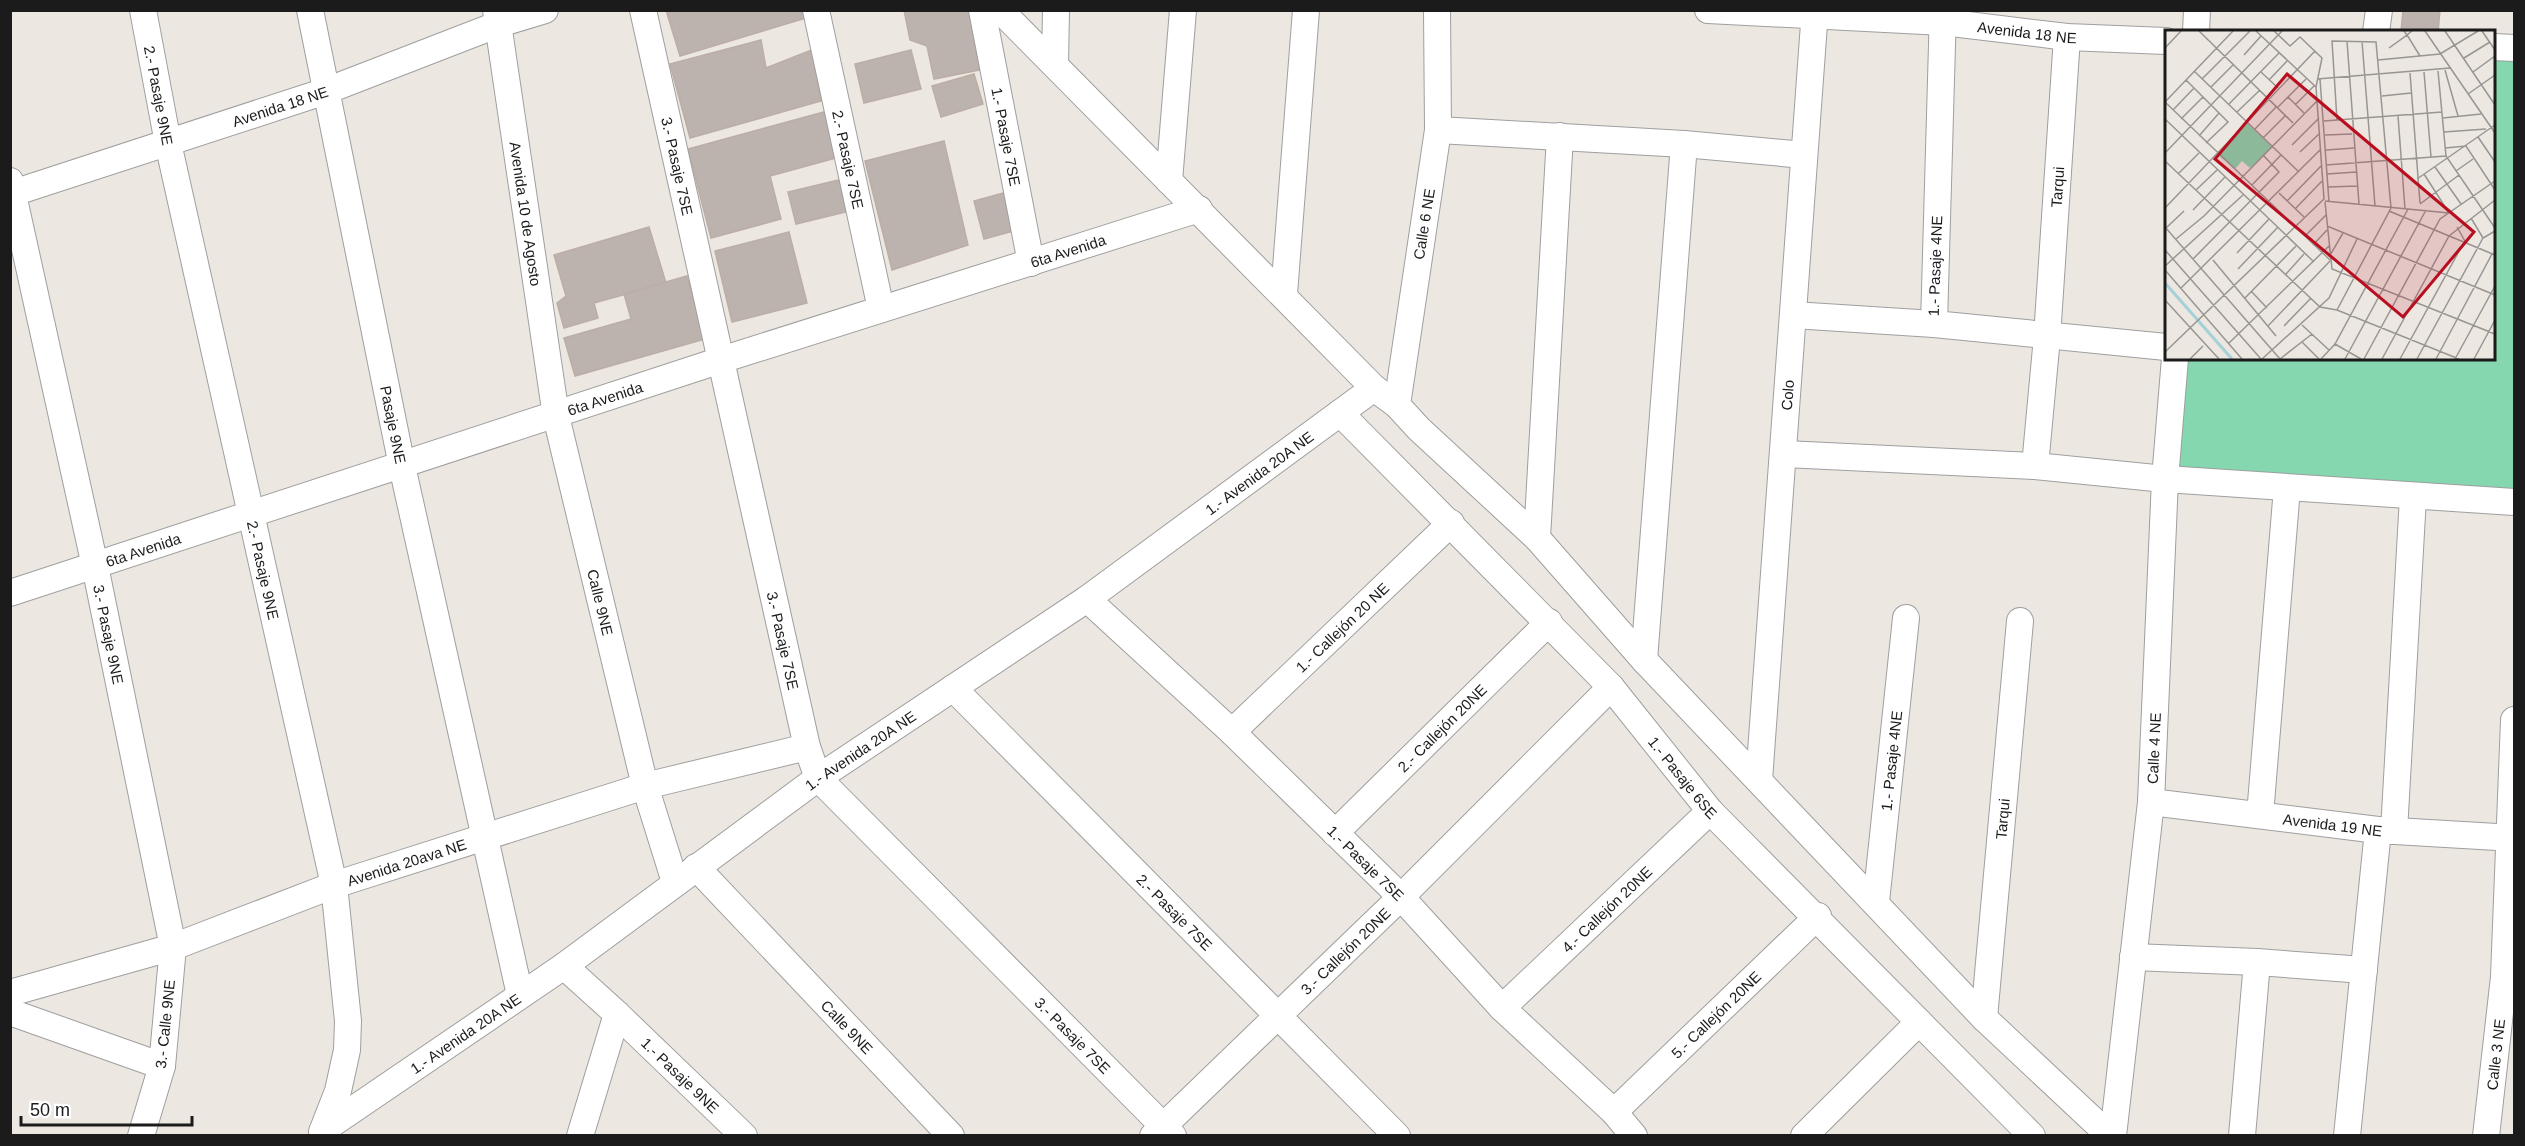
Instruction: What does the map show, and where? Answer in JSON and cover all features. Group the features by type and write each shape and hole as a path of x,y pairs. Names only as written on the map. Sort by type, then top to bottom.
{"street":[{"name":"2.- Pasaje 9NE","path":"143,10 168,143 334,885 348,1021 344,1067 329,1134"},
{"name":"Pasaje 9NE","path":"310,10 402,466 487,836 520,995"},
{"name":"Avenida 18 NE","path":"11,190 168,143 326,91 497,17 546,10"},
{"name":"3.- Pasaje 7SE","path":"643,10 807,747 818,778 1163,1132"},
{"name":"2.- Pasaje 7SE","path":"816,10 881,309"},
{"name":"1.- Pasaje 7SE","path":"982,10 1031,263"},
{"path":"1000,10 1284,294 1374,388 1397,405 1419,429 1537,538 1644,660 1984,1018 2111,1136"},
{"path":"1055,65 1056,10"},
{"path":"1170,181 1183,10"},
{"path":"1284,294 1306,10"},
{"name":"Calle 6 NE","path":"1397,405 1438,130 1437,10"},
{"name":"Avenida 18 NE","path":"1708,10 1943,16 2067,37 2165,41"},
{"path":"2196,30 2197,10"},
{"path":"2376,30 2379,10"},
{"name":"Colo","path":"1759,780 1785,454 1815,14"},
{"name":"1.- Pasaje 4NE","path":"1943,16 1934,324 2165,347"},
{"name":"Avenida 10 de Agosto","path":"497,17 556,416"},
{"name":"Tarqui","path":"2035,466 2047,337 2067,37"},
{"path":"2495,47 2514,48"},
{"path":"1438,130 1684,144 1804,155"},
{"path":"1537,538 1560,136"},
{"path":"1644,660 1684,144"},
{"name":"3.- Pasaje 9NE","path":"11,190 96,566 173,947"},
{"name":"6ta Avenida","path":"10,593 556,416 721,360 1199,209"},
{"path":"1793,315 1934,324"},
{"name":"Calle 4 NE","path":"2111,1136 2151,802 2165,479 2175,360"},
{"name":"1.- Avenida 20A NE","path":"329,1134 520,995 564,966 818,778 1087,599 1374,388"},
{"name":"1.- Pasaje 6SE","path":"1340,413 1611,687 1710,811 1818,916 2032,1136"},
{"name":"Calle 9NE","path":"556,416 645,786 675,882"},
{"path":"1785,454 2035,466 2165,479 2514,502"},
{"path":"2260,815 2287,488"},
{"path":"2347,1136 2364,970 2386,830 2413,497"},
{"name":"1.- Callejón 20 NE","path":"1232,732 1451,523"},
{"name":"1.- Pasaje 7SE","path":"1087,599 1232,732 1335,832 1401,897 1502,1008 1614,1112 1634,1136"},
{"name":"1.- Pasaje 4NE","path":"1876,902 1906,618"},
{"name":"Tarqui","path":"1984,1018 2020,621"},
{"name":"2.- Callejón 20NE","path":"1335,832 1549,622"},
{"name":"3.- Callejón 20NE","path":"1163,1132 1278,1013 1401,897 1611,687"},
{"name":"2.- Pasaje 7SE","path":"953,688 1278,1013 1397,1136"},
{"name":"Calle 3 NE","path":"2486,1136 2509,977 2514,720"},
{"name":"Avenida 20ava NE","path":"11,993 173,947 334,885 645,786 807,747"},
{"name":"Avenida 19 NE","path":"2151,802 2386,830 2512,838"},
{"name":"4.- Callejón 20NE","path":"1502,1008 1710,811"},
{"name":"Calle 9NE","path":"696,867 951,1136"},
{"name":"5.- Callejón 20NE","path":"1614,1112 1818,916"},
{"name":"3.- Calle 9NE","path":"141,1136 162,1066 173,947"},
{"path":"2133,957 2257,962 2364,970"},
{"path":"2242,1136 2257,962"},
{"name":"1.- Pasaje 9NE","path":"564,966 744,1136"},
{"path":"10,1012 162,1066"},
{"path":"580,1136 617,1014"},
{"path":"1820,1130 1919,1022"}],"green space":[{"path":"2495,57 2514,57 2514,497 2161,478 2173,360 2495,360"}],"building":[{"path":"666,10 803,10 806,18 680,56"},
{"path":"904,10 979,10 990,68 934,79 927,46 910,40"},
{"path":"2403,10 2440,10 2438,30 2401,30"},
{"path":"761,40 766,68 814,49 821,101 690,138 670,64"},
{"path":"911,50 921,89 864,103 855,64"},
{"path":"974,74 983,104 941,117 932,86"},
{"path":"824,112 836,158 770,176 781,219 711,238 688,149"},
{"path":"944,141 968,245 892,270 865,161"},
{"path":"843,179 850,211 796,224 788,192"},
{"path":"1007,192 1017,230 984,239 974,201"},
{"path":"649,227 666,283 594,303 598,318 564,328 557,303 566,296 554,255"},
{"path":"789,232 807,303 732,322 715,251"},
{"path":"687,276 705,339 575,376 564,338 631,319 624,294"}]}
